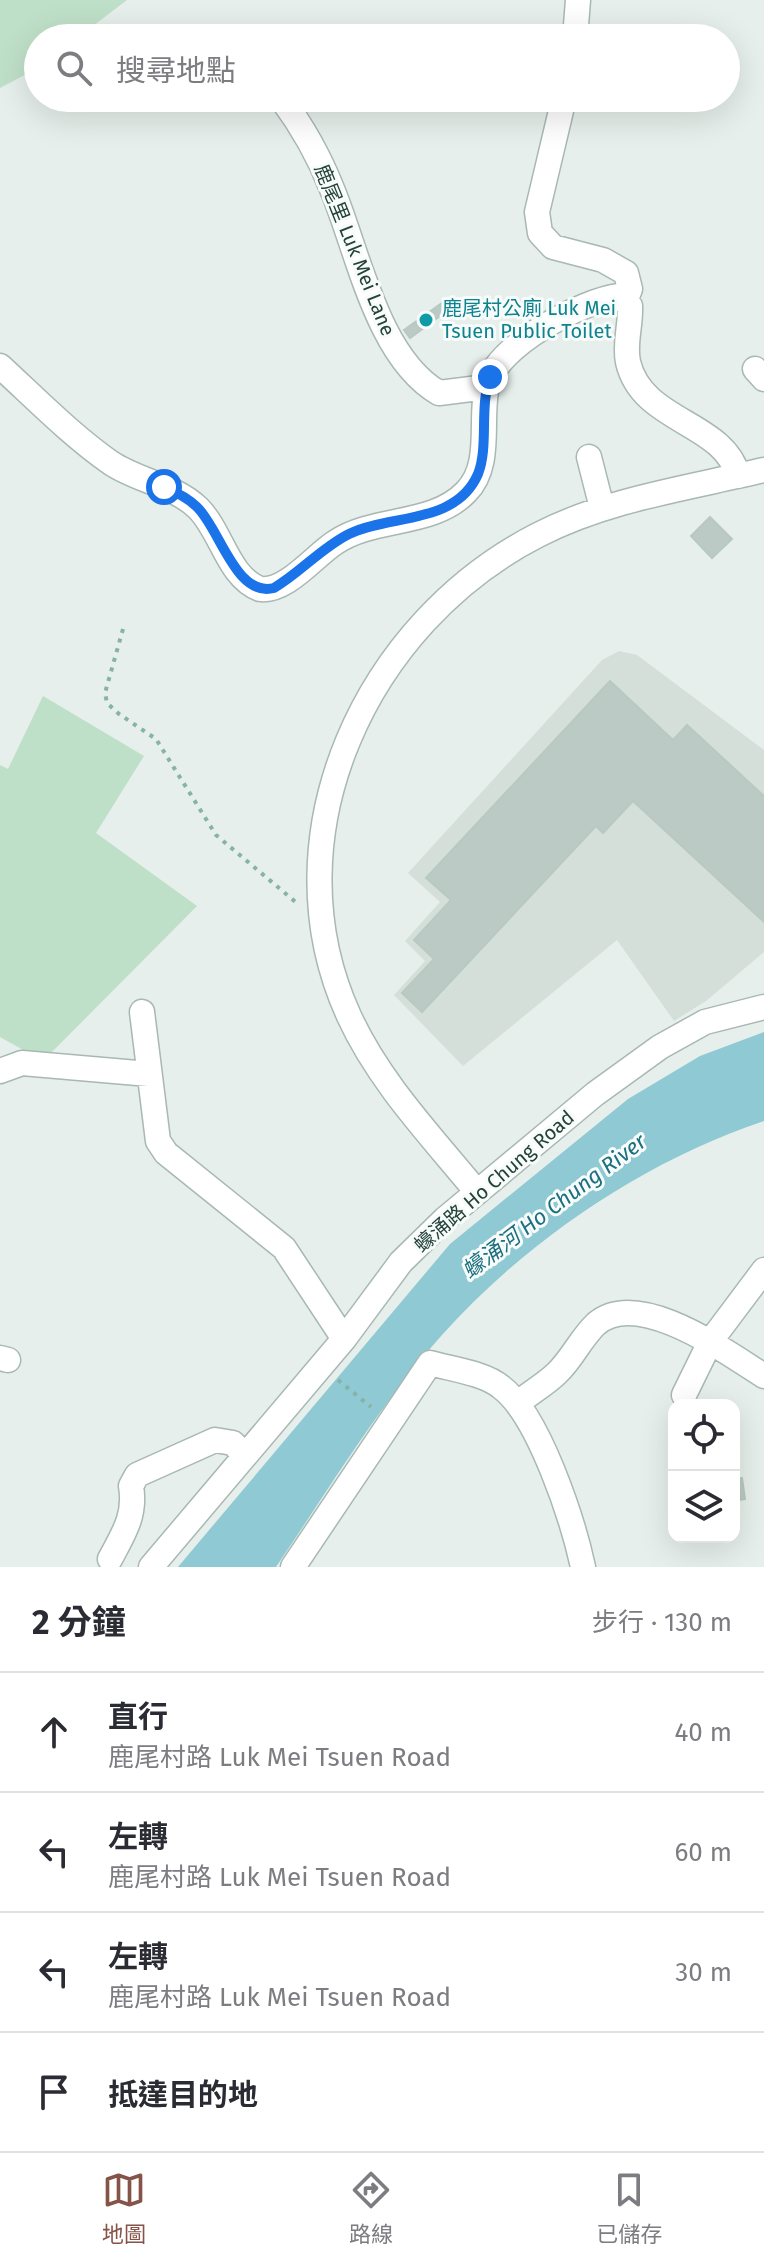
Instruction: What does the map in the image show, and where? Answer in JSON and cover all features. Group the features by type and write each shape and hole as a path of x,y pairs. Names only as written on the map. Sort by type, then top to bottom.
{"street":[{"path":"576,24 578,0"},
{"name":"鹿尾里 Luk Mei Lane","path":"292,112 302,126 332,187 382,322 409,367 439,393 487,387"},
{"path":"561,112 537,212 540,233 553,247 603,260 626,273 630,289 626,299 630,314 628,363 639,387 666,413 728,452 738,476"},
{"path":"0,366 112,463 174,492 197,507 223,542 239,575 253,587 266,590 291,577 346,535 435,511 464,494 482,461 487,387 500,360 547,326 607,298 626,299"},
{"path":"589,457 602,508"},
{"path":"477,1192 388,1081 348,1014 330,964 320,912 319,864 326,809 341,756 362,709 385,671 425,621 477,573 555,526 602,508 764,470"},
{"name":"蠔涌路 Ho Chung Road","path":"151,1567 344,1339 401,1262 477,1192 595,1094 660,1047 705,1022 764,1007"},
{"path":"142,1012 158,1141 166,1153 284,1248 344,1339"},
{"path":"0,1071 22,1063 149,1074"},
{"path":"684,1395 710,1342 764,1270"},
{"path":"518,1403 557,1374 598,1323 617,1315 648,1313 710,1342 764,1376"},
{"path":"293,1567 430,1363 499,1385 518,1403 559,1488 583,1567"},
{"path":"110,1559 130,1522 134,1506 131,1486 137,1475 215,1440 233,1443 244,1455"}],"path":[{"path":"123,629 105,693 107,703 156,739 216,835 298,904"},
{"path":"321,1366 391,1424"}],"shaded area":[{"path":"619,651 637,655 764,750 764,952 706,1001 674,1021 617,940 463,1066 394,995 425,961 405,941 440,902 408,873 602,660"}],"green space":[{"path":"0,0 127,0 95,24 24,24 24,75 0,88"},
{"path":"43,696 144,756 96,833 197,906 43,1061 0,1037 0,765 8,769"}],"water":[{"name":"蠔涌河 Ho Chung River","path":"764,1032 764,1121 675,1158 590,1208 549,1237 475,1300 397,1390 276,1567 178,1567 450,1244 628,1099 700,1056"}],"building":[{"name":"鹿尾村公廁 Luk Mei Tsuen Public Toilet","path":"442,303 447,311 410,338 404,330"},
{"path":"710,517 732,539 712,558 691,536"},
{"path":"610,681 673,740 687,725 764,796 764,922 633,801 603,833 596,826 422,1012 402,993 434,959 414,940 451,900 426,878"},
{"path":"740,1478 745,1499 740,1500"}],"place":[{"name":"鹿尾村公廁 Luk Mei Tsuen Public Toilet","path":"426,320"}],"route":[{"path":"164,487 197,507 216,531 234,567 245,581 260,589 274,588 346,535 424,515 464,494 475,480 482,461 481,431 490,377"}]}
